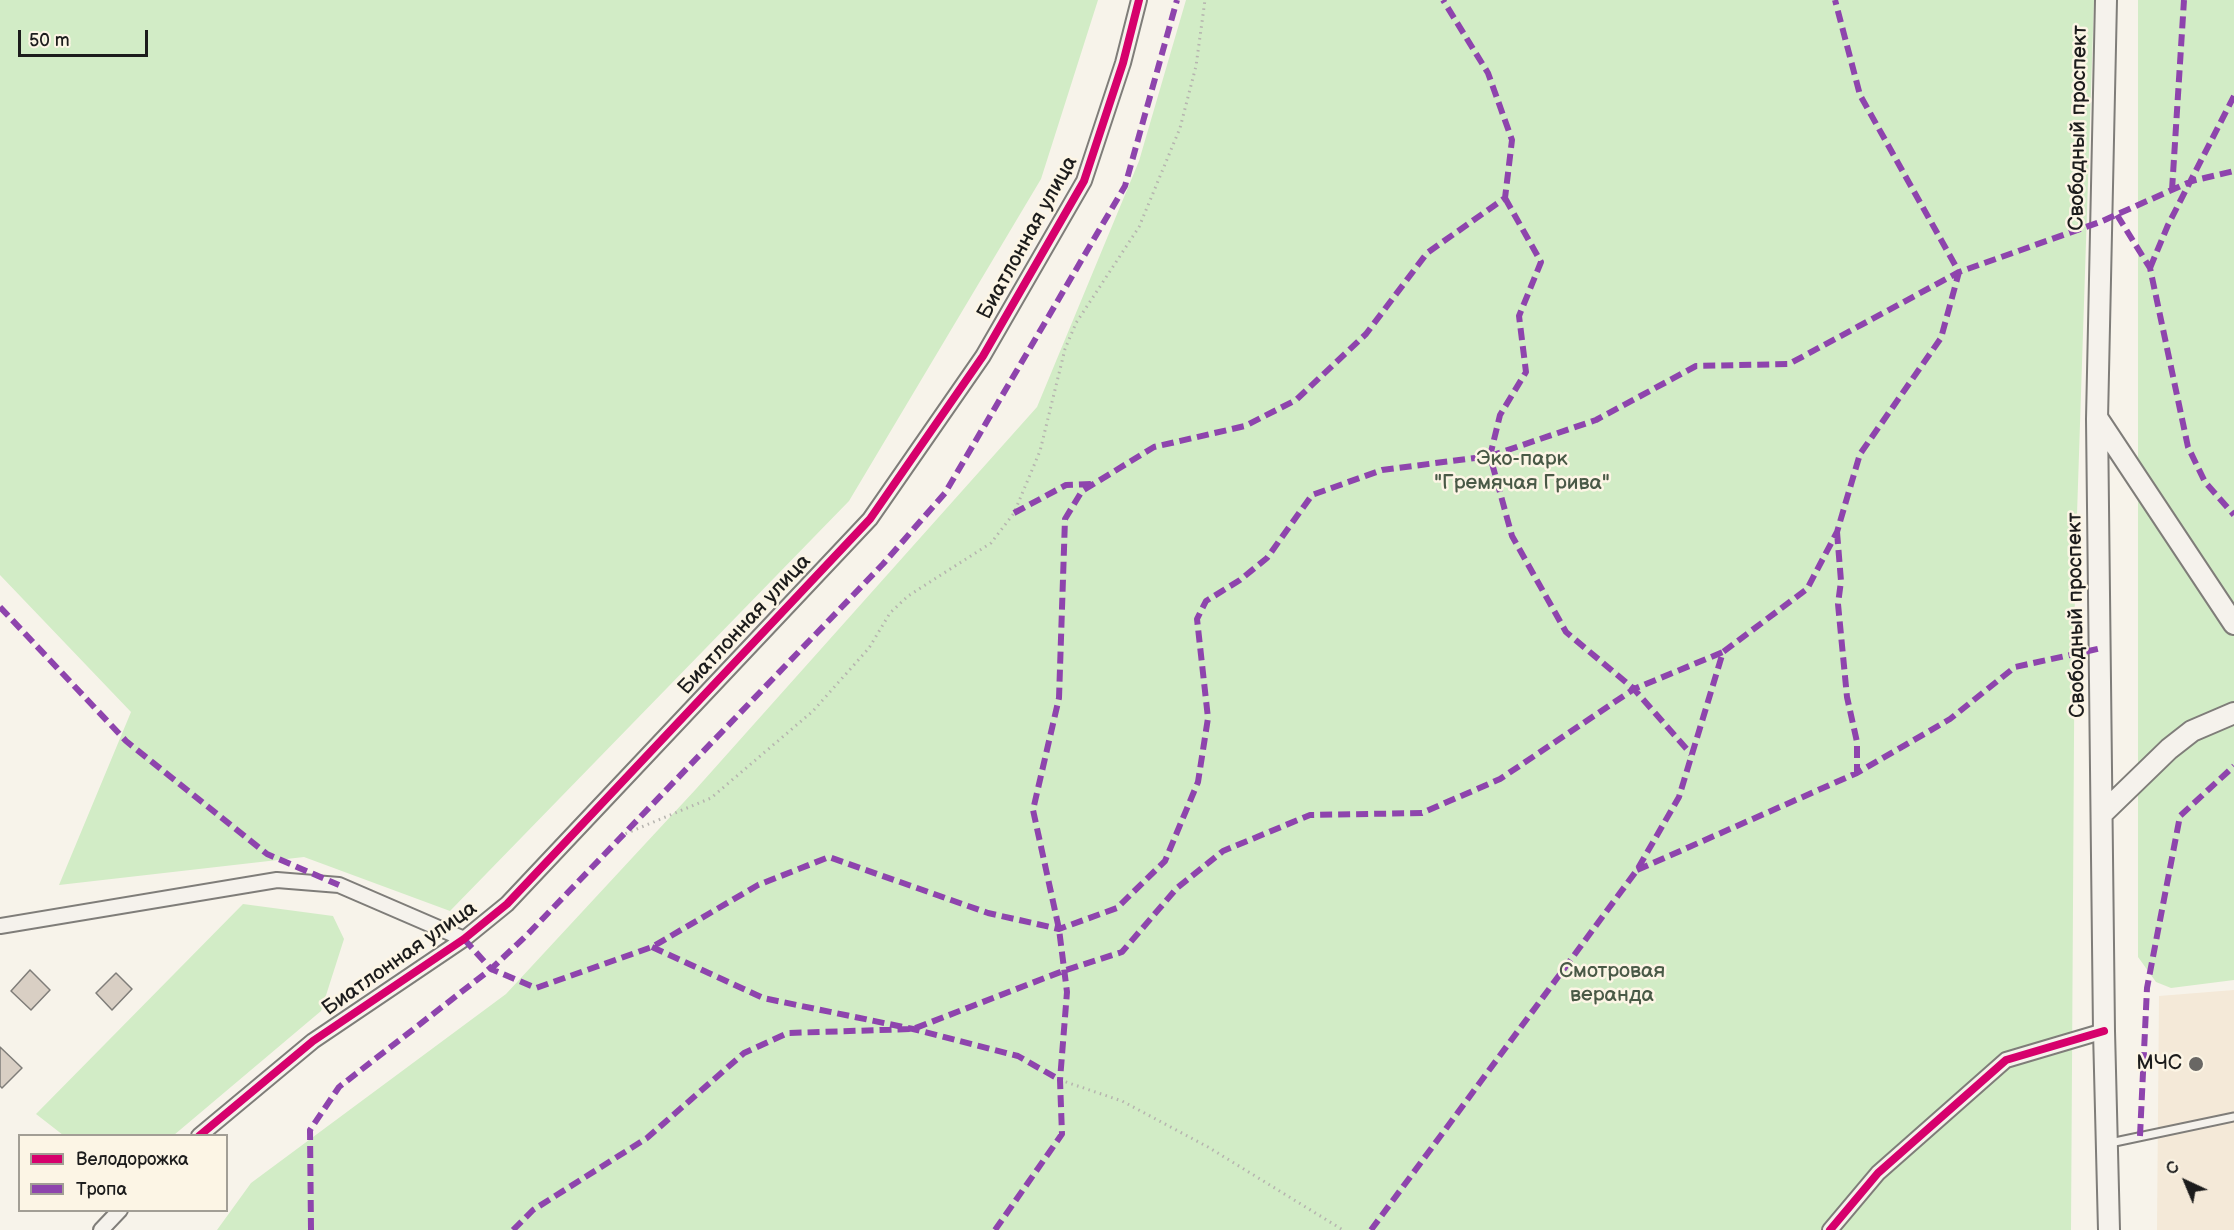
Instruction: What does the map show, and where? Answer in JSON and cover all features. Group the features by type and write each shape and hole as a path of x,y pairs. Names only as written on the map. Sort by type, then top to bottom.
{"main road":[{"name":"Свободный проспект","path":"2106,0 2097,419 2104,1031 2109,1230"},
{"path":"2097,419 2234,624"},
{"path":"2103,814 2176,743 2192,731 2234,713"}],"street":[{"name":"Биатлонная улица","path":"200,1134 313,1041 464,939 507,904 870,519 983,357 1084,181 1123,63 1139,0"},
{"path":"0,926 276,880 339,885 464,939"},
{"path":"1830,1230 1878,1173 2006,1060 2104,1031"},
{"path":"101,1230 118,1212"}],"lane":[{"path":"2108,1143 2234,1117"}],"path":[{"path":"620,836 711,798 813,711 869,648 890,613 908,597 991,543 1014,513 1040,450 1065,349 1076,324 1139,227 1180,128 1196,66 1205,0"},
{"path":"1060,1080 1122,1101 1208,1147 1343,1230"}],"shaded area":[{"name":"МЧС","path":"2234,990 2234,1230 2157,1230 2159,996"}],"green space":[{"path":"0,0 1098,0 1041,179 849,501 450,911 304,857 59,885 131,712 0,575"},
{"name":"Эко-парк \"Гремячая Грива\"","path":"1186,0 2094,0 2075,575 2071,1230 217,1230 251,1183 506,994 696,789 1037,407 1139,161"},
{"path":"2138,0 2234,0 2234,980 2171,988 2156,982 2138,957"},
{"path":"243,904 333,916 344,939 321,1011 175,1134 62,1134 36,1114"}],"building":[{"path":"30,970 50,990 31,1010 11,991"},
{"path":"116,973 132,989 112,1010 96,993"},
{"path":"0,1047 22,1068 2,1088 0,1086"}],"marked path":[{"path":"311,1230 310,1130 339,1087 491,969 528,934 883,564 945,493 1125,186 1177,0"},
{"path":"995,1230 1062,1134 1060,1080 1067,992 1059,929 1033,810 1059,698 1065,519 1082,491 1154,447 1245,426 1296,400 1366,334 1427,253 1505,198 1512,140 1488,73 1443,0"},
{"path":"1371,1230 1637,870 1679,797 1723,652 1807,589 1837,532 1860,454 1941,338 1959,272 1860,95 1835,0"},
{"path":"2172,190 2184,0"},
{"path":"2150,268 2168,225 2234,96"},
{"path":"464,939 491,969 536,988 652,947 758,885 829,857 988,913 1059,929 1117,908 1165,861 1198,782 1208,718 1197,619 1206,601 1240,580 1267,558 1312,495 1382,470 1490,456 1596,420 1696,366 1789,364 1959,272 2100,222 2192,181 2234,171"},
{"path":"1505,198 1541,262 1519,316 1526,372 1500,415 1490,456 1512,536 1566,632 1634,689 1691,754"},
{"path":"2117,215 2150,268 2188,447 2205,482 2234,515"},
{"path":"1014,513 1066,485 1091,484"},
{"path":"1837,532 1841,581 1838,604 1847,697 1857,742 1857,773"},
{"path":"0,607 126,741 267,854 339,885"},
{"path":"1637,870 1857,773 1950,719 2015,667 2102,648"},
{"path":"513,1230 533,1210 647,1138 744,1053 788,1033 913,1029 1063,971 1122,952 1177,888 1223,851 1310,815 1422,813 1500,779 1634,689 1723,652"},
{"path":"2140,1136 2147,988 2180,816 2234,766"},
{"path":"652,947 763,998 913,1029 1018,1056 1060,1080"}],"cycle path":[{"path":"201,1134 313,1041 464,939 507,904 870,519 983,356 1084,181 1123,63 1139,0"},
{"path":"1830,1230 1878,1173 2006,1060 2104,1031"}],"place":[{"name":"МЧС","path":"2196,1064"}],"park label":[{"name":"Смотровая веранда","path":"1612,984"}]}
